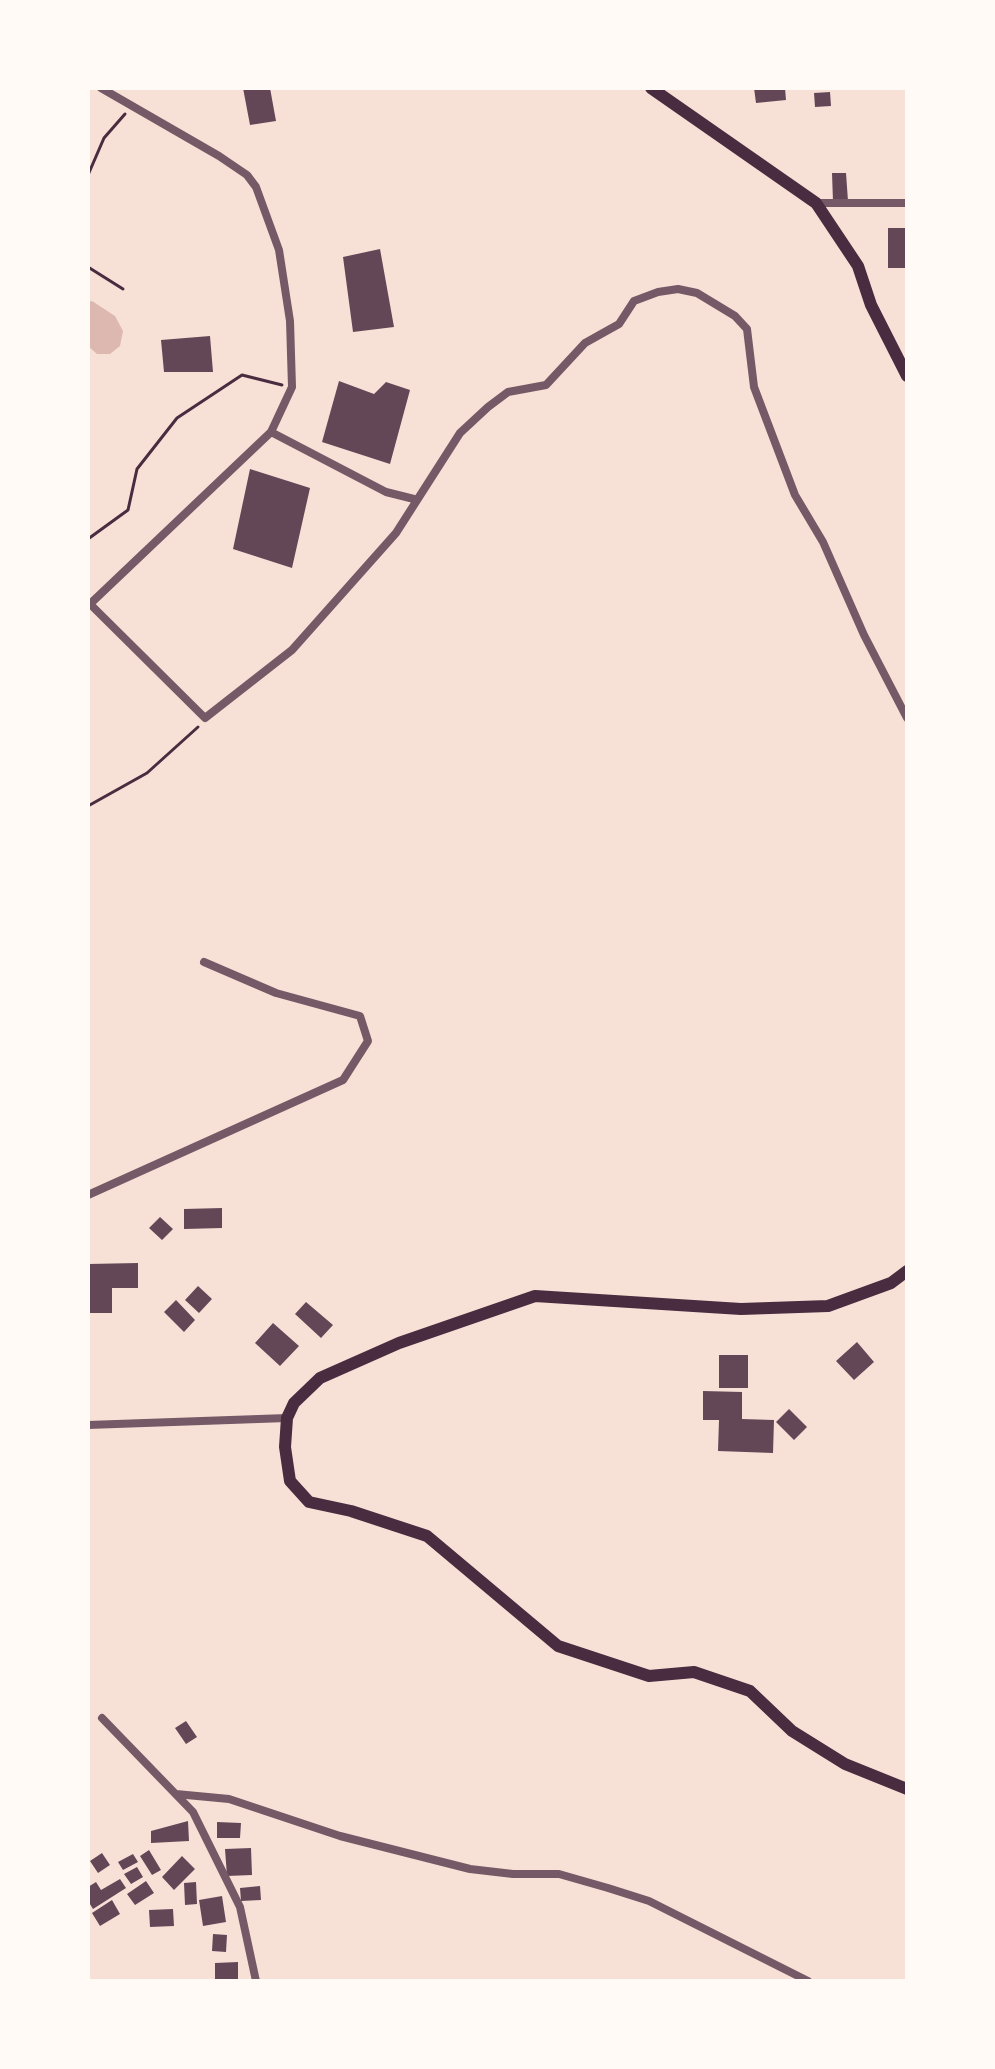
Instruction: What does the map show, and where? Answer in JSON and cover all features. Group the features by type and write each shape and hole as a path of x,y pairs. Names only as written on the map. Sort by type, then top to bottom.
{"main road":[{"path":"651,88 816,203 858,266 871,305 907,376"},
{"path":"907,1271 891,1283 828,1306 741,1309 535,1296 399,1343 320,1378 294,1403 287,1418 285,1447 290,1481 309,1502 351,1511 427,1536 558,1646 649,1676 694,1672 750,1691 805,1739 845,1764 907,1789"}],"street":[{"path":"101,88 247,175 256,187 279,250 290,321 292,387 271,432 90,604 205,718 292,650 396,533 414,499 460,433 508,392 546,385 585,343 619,324 634,301 678,289 697,293 735,316 747,329 754,387 795,495 823,542 864,635 907,718"},
{"path":"816,203 907,203"},
{"path":"271,432 386,492 414,499"},
{"path":"88,1195 343,1080 368,1041 360,1016 276,993 204,962"},
{"path":"88,1425 287,1418"},
{"path":"102,1718 193,1812 240,1907 256,1981"},
{"path":"176,1794 229,1799 340,1836 428,1860 513,1874 559,1874 608,1888 649,1901 808,1981"}],"path":[{"path":"88,175 104,138 119,125 131,105"},
{"path":"88,267 123,289"},
{"path":"88,539 128,510 137,469 177,418 242,375 292,387"},
{"path":"88,806 147,773 183,744 205,718"}],"shaded area":[{"path":"92,301 115,316 123,331 120,346 110,354 97,354 88,346 88,302"}],"building":[{"path":"243,88 270,88 276,121 250,125"},
{"path":"754,88 785,88 786,100 756,103"},
{"path":"830,92 831,106 815,107 814,93"},
{"path":"832,173 846,173 848,201 833,202"},
{"path":"888,228 907,228 907,268 888,268"},
{"path":"380,249 394,327 353,332 343,257"},
{"path":"210,336 213,372 164,372 161,340"},
{"path":"339,381 374,394 386,382 410,390 390,464 322,442"},
{"path":"250,469 310,488 292,568 233,549"},
{"path":"222,1208 222,1228 184,1229 184,1209"},
{"path":"160,1217 173,1229 162,1240 149,1228"},
{"path":"138,1263 138,1288 112,1288 112,1313 88,1313 88,1264"},
{"path":"198,1286 212,1299 199,1313 185,1300"},
{"path":"176,1300 195,1320 184,1332 164,1312"},
{"path":"306,1302 333,1325 321,1338 295,1314"},
{"path":"273,1323 299,1346 280,1366 255,1343"},
{"path":"857,1342 874,1362 854,1380 836,1361"},
{"path":"719,1355 748,1355 748,1388 719,1388"},
{"path":"703,1391 742,1392 742,1419 774,1420 773,1453 718,1451 719,1420 703,1420"},
{"path":"789,1409 807,1427 794,1440 776,1422"},
{"path":"186,1721 197,1737 186,1744 175,1728"},
{"path":"188,1821 189,1841 151,1843 151,1831"},
{"path":"217,1822 241,1823 240,1838 217,1838"},
{"path":"251,1848 252,1875 227,1876 225,1849"},
{"path":"149,1850 161,1870 152,1875 140,1856"},
{"path":"102,1853 110,1865 98,1873 90,1861"},
{"path":"133,1854 138,1862 123,1870 118,1862"},
{"path":"182,1856 195,1869 174,1890 162,1877"},
{"path":"137,1867 143,1877 131,1884 124,1874"},
{"path":"120,1879 126,1888 93,1909 88,1901 88,1887 96,1882 101,1890"},
{"path":"146,1881 154,1893 135,1905 127,1894"},
{"path":"196,1882 197,1904 185,1905 184,1883"},
{"path":"260,1886 261,1900 241,1901 240,1888"},
{"path":"222,1896 226,1922 203,1926 199,1900"},
{"path":"112,1900 120,1914 100,1926 92,1913"},
{"path":"173,1909 174,1926 150,1927 149,1910"},
{"path":"213,1934 227,1935 226,1952 212,1951"},
{"path":"238,1962 238,1981 215,1981 215,1963"}]}
